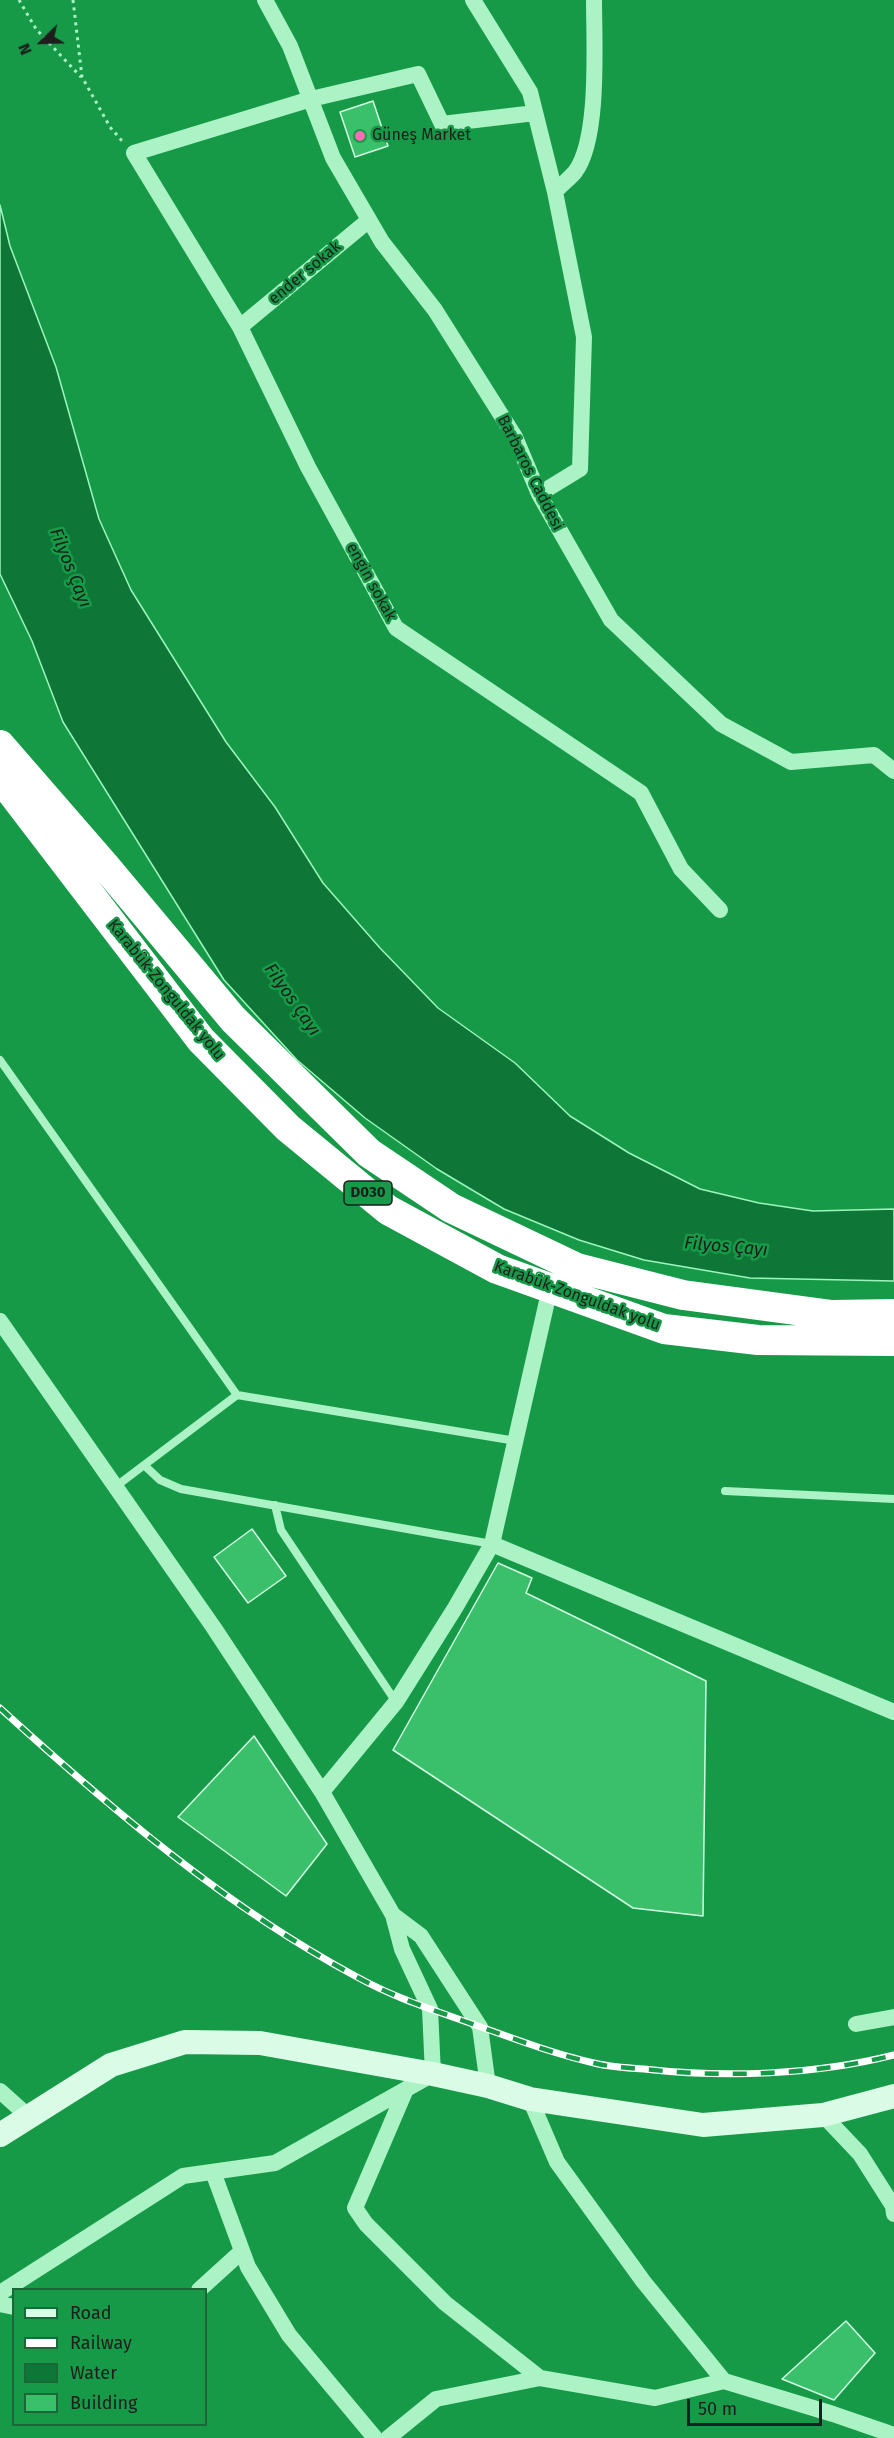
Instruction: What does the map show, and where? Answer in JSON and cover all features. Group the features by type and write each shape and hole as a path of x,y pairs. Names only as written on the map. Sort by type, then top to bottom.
{"highway":[{"name":"Karabük-Zonguldak yolu","path":"0,745 233,1019 369,1154 451,1208 577,1268 683,1295 832,1315 894,1314"},
{"name":"Karabük-Zonguldak yolu","path":"0,777 201,1040 288,1128 388,1210 497,1269 664,1329 758,1340 894,1341"}],"main road":[{"path":"0,2135 111,2065 185,2042 260,2043 433,2074 488,2086 530,2099 703,2125 823,2115 894,2096"}],"street":[{"name":"Barbaros Caddesi","path":"265,0 290,46 333,158 382,242 435,310 515,437 539,494 611,620 722,724 791,762 874,755 894,771"},
{"path":"473,0 530,92 555,192 584,337 580,469 539,494"},
{"path":"555,192 576,171 590,135 594,73 594,0"},
{"path":"134,153 311,99 418,74 442,124 536,113"},
{"name":"engin sokak","path":"134,153 240,327 308,467 396,628 641,793 681,868 720,910"},
{"name":"ender sokak","path":"240,327 369,220"},
{"path":"322,1792 396,1702 492,1544 550,1288"},
{"path":"0,1321 214,1628 322,1792 393,1916 402,1949 430,2008 433,2074 275,2163 183,2176 0,2292"},
{"path":"492,1544 894,1712"},
{"path":"393,1916 421,1936 480,2027 488,2086"},
{"path":"856,2024 894,2017"},
{"path":"406,2089 355,2208 366,2224 445,2303 540,2378"},
{"path":"0,2091 29,2117"},
{"path":"530,2099 557,2162 643,2281 724,2381"},
{"path":"823,2115 860,2154 893,2206 894,2214"},
{"path":"213,2172 248,2267 289,2335 375,2438"},
{"path":"201,2288 242,2251"},
{"path":"388,2438 436,2399 540,2378 655,2398 724,2381 894,2435"}],"lane":[{"path":"0,1060 237,1395 516,1441"},
{"path":"115,1487 237,1395"},
{"path":"144,1465 160,1480 181,1489 492,1544"},
{"path":"725,1491 894,1498"},
{"path":"275,1506 281,1530 396,1702"}],"path":[{"path":"19,0 36,29 84,80 110,127 134,153"},
{"path":"73,0 84,80"}],"water":[{"name":"Filyos Çayı","path":"0,205 10,246 56,367 99,519 131,590 226,742 275,807 323,883 380,948 438,1008 515,1063 570,1116 629,1153 700,1189 759,1203 813,1211 894,1209 894,1281 750,1278 644,1260 579,1240 504,1209 437,1169 365,1118 297,1060 224,980 63,722 32,641 0,574"}],"building":[{"path":"373,101 388,146 355,157 340,112"},
{"path":"252,1529 286,1576 248,1603 214,1557"},
{"path":"498,1563 532,1578 526,1593 706,1681 703,1916 633,1908 393,1750"},
{"path":"254,1736 327,1844 286,1896 178,1817"},
{"path":"846,2321 875,2353 834,2400 782,2379"}],"railway":[{"path":"0,1708 127,1819 215,1887 309,1949 370,1984 410,2001 545,2049 594,2063 619,2067 675,2072 770,2073 833,2067 894,2055"}],"place":[{"name":"Güneş Market","path":"360,136"}]}
